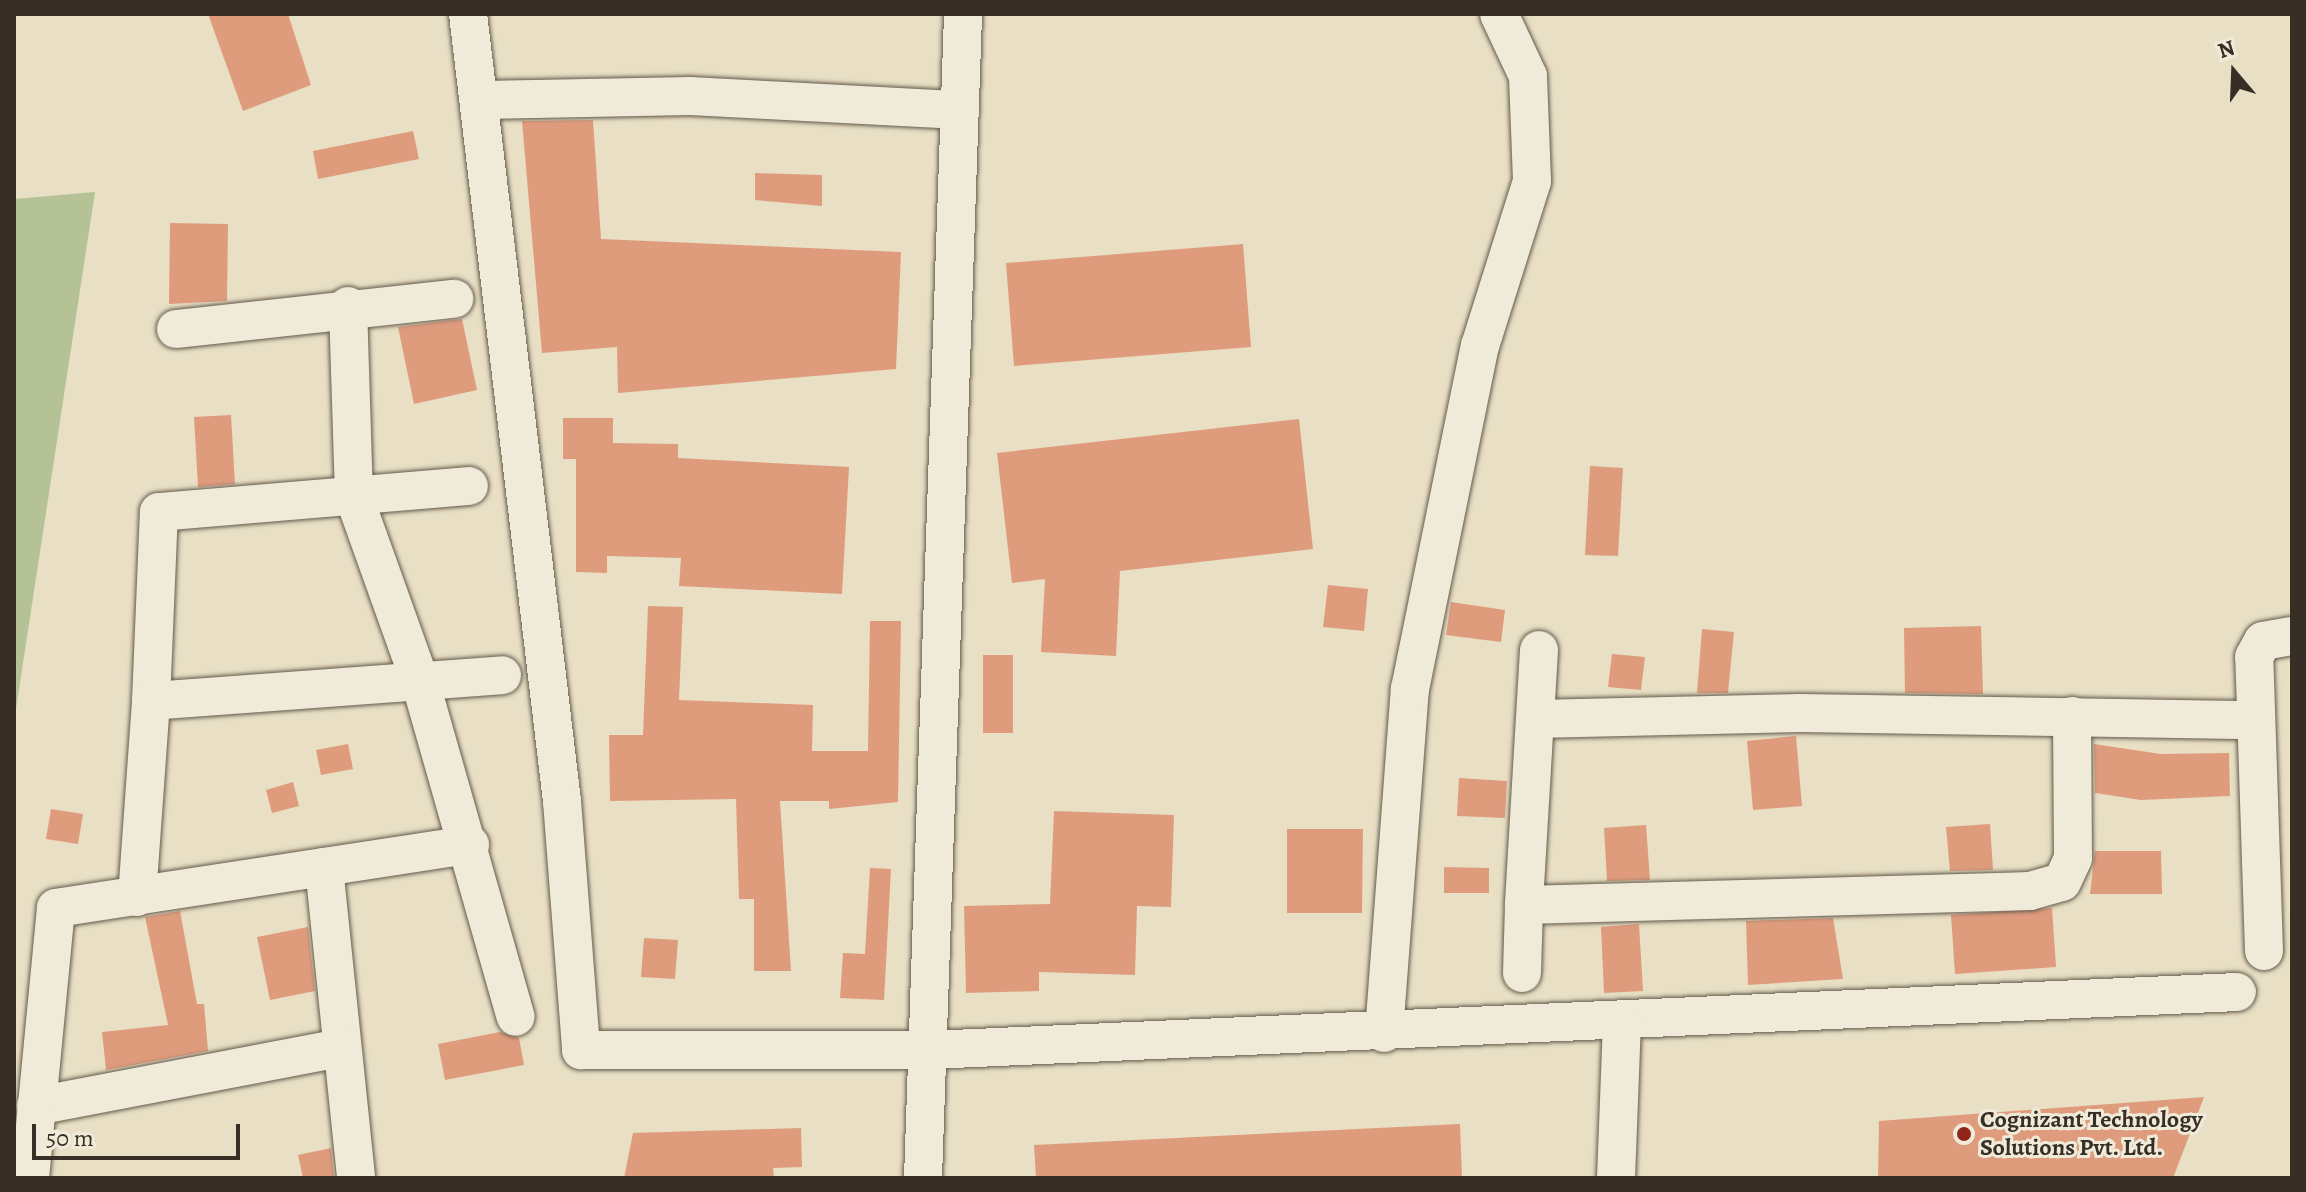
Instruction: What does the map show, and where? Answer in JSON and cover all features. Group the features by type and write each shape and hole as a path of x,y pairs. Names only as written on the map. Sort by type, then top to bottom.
{"street":[{"path":"468,14 482,100 562,801 581,1050 930,1050 1622,1024 2237,992"},
{"path":"923,1178 930,1050 963,14"},
{"path":"1384,1033 1410,689 1480,346 1532,181 1528,76 1499,14"},
{"path":"482,100 690,96 960,110"},
{"path":"176,329 348,306 454,299"},
{"path":"348,306 354,497 420,681 470,845 516,1017"},
{"path":"137,897 151,701 159,512 469,486"},
{"path":"2264,951 2254,657 2263,641 2292,636"},
{"path":"1522,973 1539,650"},
{"path":"151,701 502,675"},
{"path":"1535,719 2072,716 2254,720"},
{"path":"1524,905 2030,891 2062,882 2073,858 2072,716"},
{"path":"30,1178 56,908 470,845"},
{"path":"324,867 356,1178"},
{"path":"1616,1178 1622,1024"},
{"path":"36,1106 341,1048"}],"green space":[{"path":"95,192 14,722 14,199"}],"building":[{"path":"208,14 288,14 311,85 243,111"},
{"path":"593,120 601,239 901,252 896,369 618,393 617,347 542,353 522,121"},
{"path":"413,131 419,159 318,179 313,151"},
{"path":"755,173 822,175 822,206 755,200"},
{"path":"170,223 228,224 227,301 169,304"},
{"path":"1243,244 1251,347 1014,366 1006,263"},
{"path":"462,319 477,390 414,404 398,327"},
{"path":"231,415 235,484 198,487 194,417"},
{"path":"563,418 613,418 613,443 678,444 678,458 849,467 842,594 679,586 681,558 607,556 607,573 576,572 576,459 563,459"},
{"path":"1299,419 1313,549 1120,571 1116,656 1041,652 1045,579 1012,583 997,453"},
{"path":"1590,466 1623,468 1618,556 1585,555"},
{"path":"1328,585 1368,589 1364,631 1323,627"},
{"path":"1451,602 1505,610 1501,642 1446,635"},
{"path":"648,606 683,607 679,700 813,705 812,751 868,751 870,621 901,621 898,802 829,809 829,801 780,801 791,971 754,971 754,899 739,899 736,799 610,801 609,735 643,735"},
{"path":"1981,626 1983,694 1905,693 1904,628"},
{"path":"1702,629 1734,632 1728,693 1697,693"},
{"path":"1612,654 1645,657 1641,690 1608,687"},
{"path":"983,655 1013,655 1013,733 983,733"},
{"path":"1796,736 1802,806 1753,810 1747,741"},
{"path":"348,744 353,769 321,775 316,750"},
{"path":"2094,744 2161,754 2229,753 2230,796 2141,800 2095,793"},
{"path":"1459,778 1507,781 1505,818 1457,816"},
{"path":"293,782 299,806 272,813 266,790"},
{"path":"51,809 83,814 78,844 46,839"},
{"path":"1054,811 1174,815 1171,907 1137,906 1135,975 1039,972 1039,991 966,993 964,906 1050,904"},
{"path":"1990,824 1993,870 1950,871 1946,827"},
{"path":"1646,825 1650,880 1607,881 1604,828"},
{"path":"1287,829 1363,829 1362,913 1287,913"},
{"path":"2095,851 2161,851 2162,894 2090,894"},
{"path":"1444,867 1489,868 1489,893 1444,893"},
{"path":"870,868 891,869 884,1000 840,998 843,953 865,954"},
{"path":"2052,908 2056,967 1955,974 1951,915"},
{"path":"180,911 197,1004 204,1004 208,1051 106,1070 102,1032 168,1025 145,917"},
{"path":"1833,918 1843,979 1748,985 1746,921"},
{"path":"1639,924 1643,991 1604,993 1601,927"},
{"path":"308,927 315,991 270,1000 257,937"},
{"path":"644,938 678,940 675,979 641,977"},
{"path":"500,1032 519,1038 524,1065 445,1080 438,1044"},
{"path":"2204,1097 2173,1178 1878,1178 1879,1121"},
{"path":"1460,1124 1462,1178 1036,1178 1034,1145"},
{"path":"801,1128 802,1167 773,1168 774,1178 624,1178 633,1133"},
{"path":"331,1148 334,1178 303,1178 298,1155"}],"place":[{"name":"Cognizant Technology Solutions Pvt. Ltd.","path":"1964,1134"}]}
